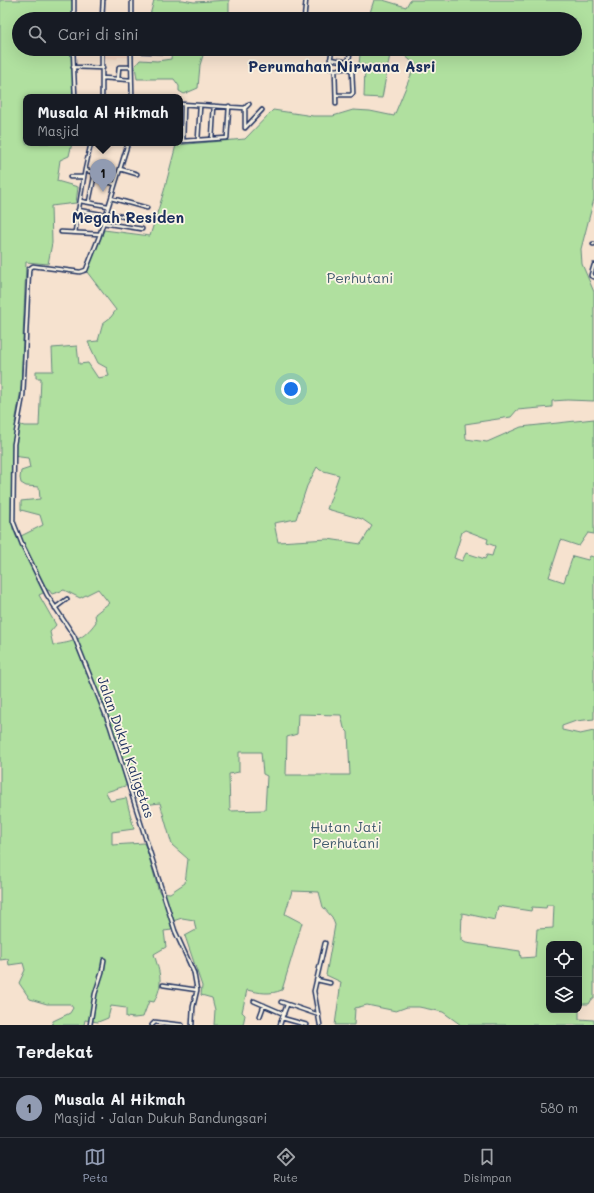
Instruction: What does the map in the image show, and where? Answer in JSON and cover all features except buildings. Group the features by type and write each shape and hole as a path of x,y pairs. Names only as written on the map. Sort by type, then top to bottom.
{"street":[{"path":"74,0 74,12"},
{"path":"102,12 103,0"},
{"path":"132,0 132,12"},
{"path":"305,12 306,0"},
{"path":"73,56 75,94"},
{"path":"102,56 102,94"},
{"path":"131,56 132,94"},
{"path":"331,56 329,67 335,70 347,68 352,71 353,93 336,95"},
{"path":"347,68 349,56"},
{"path":"330,59 348,62"},
{"path":"118,79 119,66 131,67"},
{"path":"74,67 103,68"},
{"path":"335,70 336,104"},
{"path":"103,78 132,80"},
{"path":"249,104 245,108 245,128 262,110"},
{"path":"183,117 184,105 229,106 245,108"},
{"path":"198,140 200,106"},
{"path":"212,139 214,106"},
{"path":"183,141 226,139 228,137 229,106"},
{"path":"75,232 90,146"},
{"path":"61,232 100,234 127,146"},
{"path":"120,168 136,174"},
{"path":"85,170 94,172 89,202"},
{"path":"70,177 84,177"},
{"path":"94,178 115,184"},
{"path":"110,198 147,208"},
{"path":"80,201 108,206"},
{"path":"78,210 144,221"},
{"path":"104,223 142,229"},
{"name":"Jalan Dukuh Kaligetas","path":"100,234 85,271 80,272 33,266 29,269 23,395 14,444 13,521 16,531 37,575 55,608 74,636 110,726 175,931 194,973 197,990 193,1007 192,1025"},
{"path":"594,265 591,275 594,278"},
{"path":"55,608 67,599"},
{"path":"320,1025 314,995 325,942"},
{"path":"90,1025 95,994 104,960"},
{"path":"316,980 330,984"},
{"path":"163,985 197,990"},
{"path":"254,1000 284,1014"},
{"path":"281,1002 319,1015"},
{"path":"280,1025 287,1004"},
{"path":"260,1016 264,1005"},
{"path":"282,1018 307,1025"},
{"path":"152,1025 155,1022 182,1025"}],"shaded area":[{"path":"103,56 129,56 118,57 117,59 103,58"}],"green space":[{"path":"0,0 74,0 74,12 12,12 12,56 73,56 73,94 23,94 23,146 71,146 69,156 60,160 57,181 78,187 76,203 51,206 52,243 48,264 26,262 21,389 15,423 24,426 39,426 41,378 36,378 36,371 53,371 52,348 77,346 79,364 88,363 98,378 109,376 107,368 98,363 88,342 98,341 103,323 111,317 116,310 87,272 104,230 150,236 176,146 245,139 273,110 313,116 333,116 353,110 370,111 394,116 413,70 417,66 405,56 582,56 582,12 370,12 374,0 383,0 406,7 410,0 594,0 594,199 581,249 582,264 594,292 594,401 552,401 552,407 517,410 511,417 465,424 466,439 487,442 521,427 594,419 594,534 588,533 579,546 561,540 549,577 564,582 573,556 588,560 590,556 594,557 594,719 576,721 562,726 562,730 580,734 594,731 594,999 592,999 589,1004 582,1004 582,941 546,941 546,1013 579,1013 579,1019 594,1020 594,1025 461,1025 443,1012 419,1007 407,1007 396,1011 367,1005 355,1008 354,1025 335,1025 341,982 326,975 335,925 332,917 323,907 319,892 292,891 285,914 302,923 282,990 273,993 265,993 247,990 242,1012 245,1015 243,1025 214,1025 215,1010 212,998 201,995 202,986 185,936 196,930 194,920 182,918 170,922 172,930 164,931 166,947 154,954 160,978 159,989 154,1002 149,1001 143,1017 126,1017 126,1008 111,1006 108,1018 98,1022 85,1020 84,1025 52,1025 53,1021 70,1013 73,1008 70,1004 47,1004 30,999 19,983 25,970 23,963 9,965 8,959 0,960","holes":["12,456 28,458 30,468 21,471 21,483 26,486 39,487 40,499 21,501 21,510 40,515 43,525 17,538 13,529","317,467 320,470 339,475 327,509 362,519 372,526 361,544 328,539 278,542 274,523 296,519 307,486","465,530 488,539 487,543 495,546 492,556 487,555 485,559 466,553 462,561 454,558 462,532","98,589 109,603 95,614 96,622 87,633 78,639 67,643 53,645 50,632 56,625 39,595 49,590 52,594 64,590 80,598","298,714 341,715 344,728 348,732 350,775 286,775 287,737 297,734","239,752 261,752 263,774 267,776 265,810 230,811 229,774 239,772","137,784 144,805 160,803 172,845 188,859 185,883 170,893 159,892 144,843 112,845 112,832 134,829 126,798 110,801 106,792","547,905 554,905 553,928 537,929 535,957 521,958 520,951 466,943 461,940 462,913 495,920 498,906 531,911 532,907 546,908"]},
{"path":"154,0 183,0 194,2 229,0 229,12 151,12"},
{"path":"171,56 203,56 200,65 198,88 184,94 179,91 179,86 174,79 137,79 135,66 140,60 157,61 171,59"},
{"path":"360,56 390,56 382,98 364,97 365,65 359,64"}],"place":[{"name":"Musala Al Hikmah","path":"103,192"}],"district":[{"name":"Perumahan Nirwana Asri","path":"342,67"},
{"name":"Megah Residen","path":"128,218"}],"park label":[{"name":"Perhutani","path":"360,278"},
{"name":"Hutan Jati Perhutani","path":"346,836"}]}
